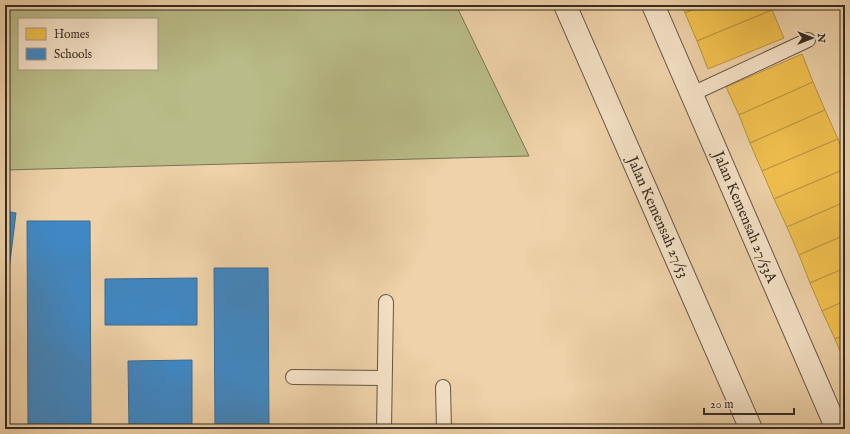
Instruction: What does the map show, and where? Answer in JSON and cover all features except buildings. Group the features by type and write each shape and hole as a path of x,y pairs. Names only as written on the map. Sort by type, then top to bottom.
{"street":[{"name":"Jalan Kemensah 27/53","path":"566,5 750,429"},
{"name":"Jalan Kemensah 27/53A","path":"653,5 838,420"}],"lane":[{"path":"692,94 808,40"},
{"path":"384,429 386,302"},
{"path":"294,377 384,378"},
{"path":"443,387 444,429"}],"green space":[{"path":"5,5 456,5 529,156 5,170"}]}
